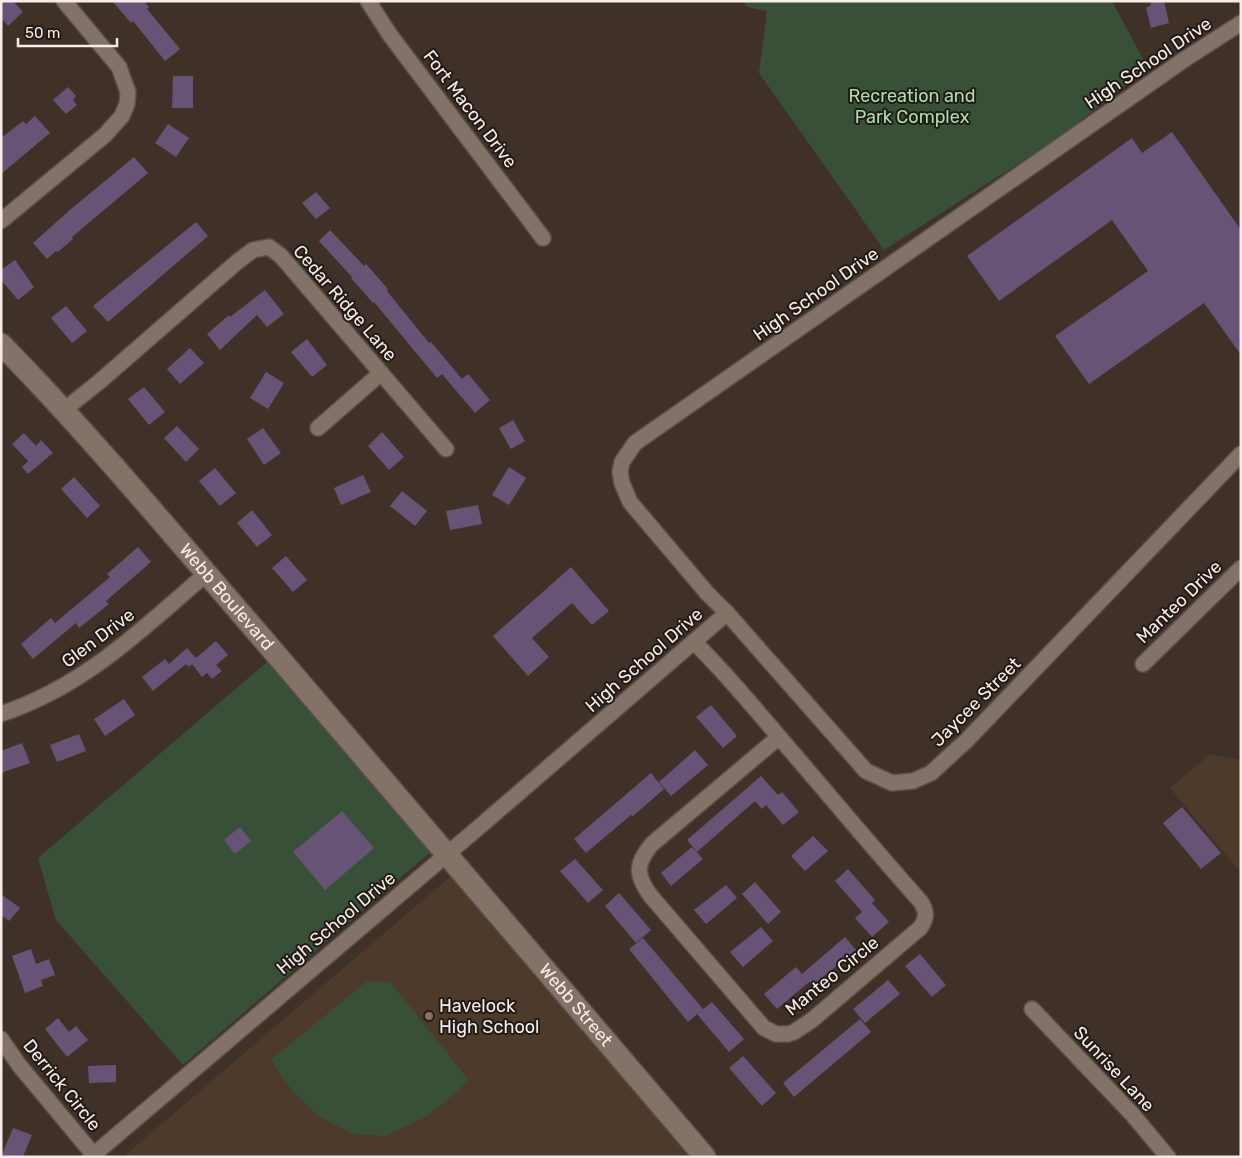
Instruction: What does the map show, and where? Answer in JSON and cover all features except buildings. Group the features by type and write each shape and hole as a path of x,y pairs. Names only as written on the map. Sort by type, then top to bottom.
{"street":[{"path":"1,221 105,135 122,116 127,104 128,92 119,67 64,1"},
{"name":"Fort Macon Drive","path":"368,1 390,35 543,238"},
{"name":"High School Drive","path":"92,1156 727,613 707,593 630,502 620,472 622,462 635,443 1185,59 1241,24"},
{"name":"Cedar Ridge Lane","path":"64,410 237,262 253,250 269,247 281,256 446,449"},
{"name":"Webb Boulevard","path":"1,344 64,410 447,853"},
{"path":"318,428 381,373"},
{"name":"Jaycee Street","path":"727,613 866,771 892,783 913,781 931,773 967,740 1241,454"},
{"name":"Manteo Drive","path":"1143,664 1241,568"},
{"name":"Glen Drive","path":"1,714 38,700 90,671 206,574"},
{"name":"Manteo Circle","path":"694,642 734,685 779,737 921,902 926,916 920,928 812,1020 788,1034 776,1034 764,1028 650,895 640,877 639,869 641,860 652,844 779,737"},
{"name":"Webb Street","path":"447,853 706,1157"},
{"name":"Sunrise Lane","path":"1032,1009 1113,1093 1168,1157"},
{"name":"Derrick Circle","path":"1,1039 92,1156"}],"shaded area":[{"path":"1210,754 1241,760 1241,873 1170,788"},
{"name":"Havelock High School","path":"451,876 690,1157 123,1157"}],"green space":[{"name":"Recreation and Park Complex","path":"743,1 1112,1 1148,68 1058,138 884,250 759,73 767,11 747,7"},
{"path":"267,662 434,849 183,1065 56,920 38,858"},
{"path":"367,981 390,982 468,1079 460,1089 426,1117 385,1136 353,1134 320,1117 293,1092 271,1060"}],"place":[{"name":"Havelock High School","path":"429,1016"}]}
